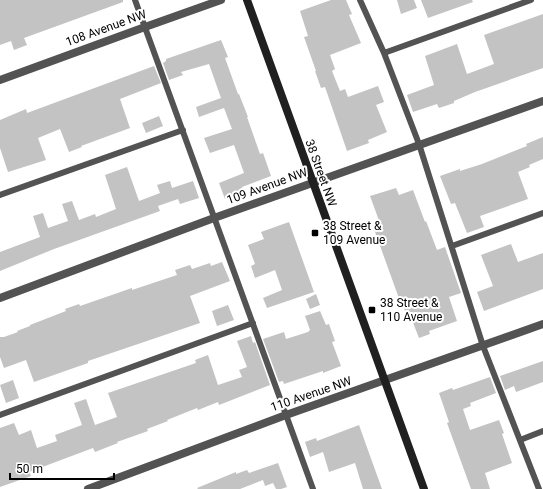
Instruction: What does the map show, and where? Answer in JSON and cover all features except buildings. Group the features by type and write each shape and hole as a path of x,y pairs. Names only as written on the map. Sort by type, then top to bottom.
{"street":[{"name":"108 Avenue NW","path":"0,80 145,26 221,0"},
{"name":"38 Street NW","path":"247,0 424,489"},
{"name":"109 Avenue NW","path":"0,298 214,218 543,101"},
{"name":"110 Avenue NW","path":"88,489 543,324"}],"lane":[{"path":"135,0 313,489"},
{"path":"360,0 384,54 419,144 483,346 539,489"},
{"path":"384,54 531,0"},
{"path":"0,195 183,130"},
{"path":"452,246 543,213"},
{"path":"0,415 253,323"},
{"path":"520,440 543,431"}],"place":[{"name":"38 Street & 109 Avenue","path":"315,233"},
{"name":"38 Street & 110 Avenue","path":"372,310"}]}
